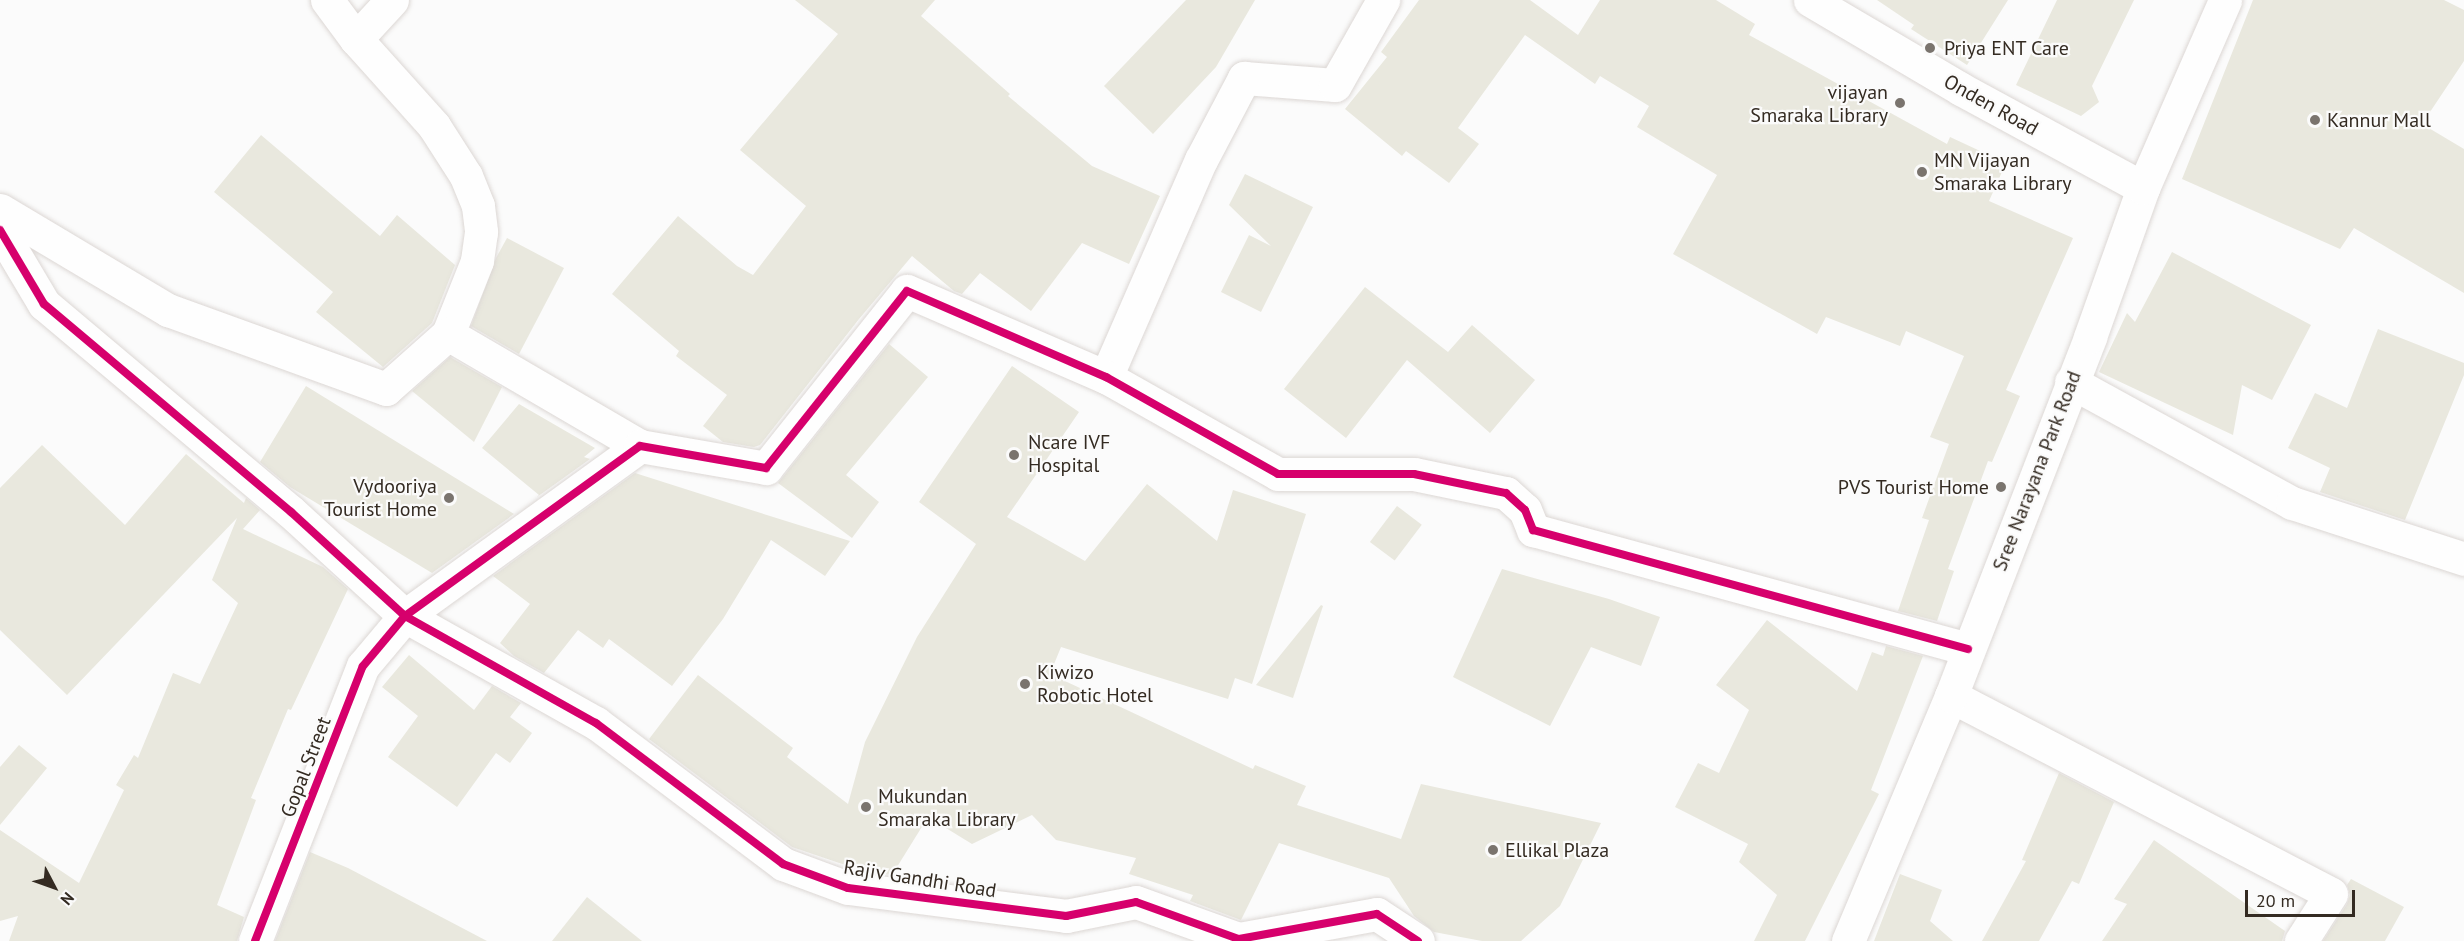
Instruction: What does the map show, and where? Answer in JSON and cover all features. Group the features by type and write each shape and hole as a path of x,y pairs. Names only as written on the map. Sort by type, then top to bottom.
{"street":[{"path":"0,210 168,310 386,389 448,334 477,261 481,232 478,206 466,176 434,126 356,39 327,0"},
{"path":"356,39 392,0"},
{"path":"1106,377 1201,160 1244,78 1335,85 1383,0"},
{"name":"Onden Road","path":"1810,0 1961,89 2143,188"},
{"name":"Sree Narayana Park Road","path":"1848,941 1951,696 2143,188 2225,0"},
{"name":"Rajiv Gandhi Road","path":"0,230 44,304 291,512 405,616 596,723 783,864 848,888 1060,929 1136,902 1239,939 1377,914 1418,941"},
{"path":"448,334 640,446 766,468 907,291 1106,377 1278,474 1414,474 1506,494 1525,510 1533,530 1968,649"},
{"path":"2071,382 2292,503 2464,559"},
{"name":"Gopal Street","path":"255,941 363,666 405,616 640,446"},
{"path":"1951,696 2331,894 2301,941"}],"building":[{"path":"795,0 935,0 921,16 1010,94 1008,96 1092,166 1160,196 1129,264 1082,243 1031,311 980,273 962,294 954,291 912,256 859,319 760,445 754,447 723,442 703,426 727,395 676,356 679,351 612,294 678,216 737,266 753,275 806,206 740,150 838,34"},
{"path":"1186,0 1255,0 1216,67 1153,134 1104,86"},
{"path":"1419,0 1530,0 1578,35 1600,0 1716,0 1755,24 1749,35 1947,144 1950,137 2006,163 1989,201 2073,238 2006,390 2020,396 1992,462 1988,461 1948,569 1954,571 1937,621 1898,611 1929,520 1922,518 1949,444 1930,437 1964,356 1906,331 1900,346 1826,317 1817,334 1673,254 1717,175 1637,127 1649,106 1600,76 1595,84 1525,35 1458,128 1479,144 1449,183 1406,151 1402,156 1345,109 1387,57 1381,52"},
{"path":"1877,0 2008,0 1967,65 1911,29 1914,25"},
{"path":"2057,0 2134,0 2092,86 2099,102 2081,116 2016,85"},
{"name":"Kannur Mall","path":"2253,0 2444,0 2464,10 2464,61 2422,124 2464,149 2464,293 2354,228 2340,249 2182,179"},
{"path":"261,135 380,236 397,215 455,265 432,323 383,367 316,312 333,292 214,192"},
{"path":"1245,174 1313,207 1261,312 1221,292 1249,235 1271,246 1229,205"},
{"path":"507,238 564,268 519,354 471,326 496,258"},
{"path":"2172,252 2311,325 2272,400 2242,385 2233,435 2099,372 2127,313 2135,322"},
{"path":"1365,287 1448,352 1472,325 1535,380 1490,433 1407,360 1346,438 1284,389"},
{"path":"2378,329 2464,363 2464,375 2405,520 2320,492 2330,468 2288,448 2315,393 2347,408"},
{"path":"889,344 928,377 846,475 879,502 852,538 778,483"},
{"path":"450,357 502,387 474,442 412,391"},
{"path":"1012,366 1079,412 1007,517 1085,561 1147,484 1217,541 1233,490 1306,514 1252,684 1235,678 1228,699 1061,647 1050,674 1253,769 1255,765 1306,786 1297,805 1401,839 1421,784 1601,823 1560,906 1521,941 1482,941 1434,932 1414,916 1389,878 1279,843 1241,920 1190,901 1193,895 1129,874 1136,858 1056,840 1032,815 972,844 928,817 892,875 863,871 792,847 649,739 698,675 793,748 787,757 848,804 865,742 917,637 976,544 919,502"},
{"path":"306,386 514,514 432,573 290,487 260,462"},
{"path":"519,404 595,448 584,457 590,459 537,497 539,495 482,448"},
{"path":"42,445 125,525 186,454 244,503 246,498 260,510 243,529 323,567 348,589 291,710 288,709 251,798 256,800 217,905 244,917 237,941 9,941 18,916 0,921 0,830 79,883 124,790 116,785 134,755 138,758 173,673 200,684 238,603 212,580 237,518 67,695 0,630 0,488"},
{"path":"635,473 850,541 825,576 771,540 723,619 672,686 609,639 603,648 578,630 544,673 514,656 500,643 530,604 493,576"},
{"path":"1397,506 1422,525 1395,561 1370,542"},
{"path":"1502,569 1609,599 1660,617 1641,666 1591,647 1550,726 1453,677"},
{"path":"1321,605 1323,606 1293,698 1256,685"},
{"path":"1767,620 1857,691 1872,652 1883,656 1886,646 1923,656 1871,790 1879,794 1805,941 1754,941 1777,895 1739,862 1748,844 1675,807 1698,763 1719,773 1749,710 1716,685"},
{"path":"409,655 474,710 492,686 521,703 510,717 532,733 510,763 496,753 457,807 388,757 418,716 382,687"},
{"path":"19,745 47,768 0,825 0,767"},
{"path":"2059,773 2114,802 2079,884 2072,881 2039,941 1982,941 2026,861 2022,860"},
{"path":"2154,840 2285,931 2282,941 2102,941 2127,904 2114,899"},
{"path":"310,852 348,868 487,941 275,941"},
{"path":"1900,874 1942,890 1930,921 1953,941 1874,941"},
{"path":"2351,879 2404,907 2385,941 2323,941 2347,904 2350,895 2347,885"},
{"path":"587,897 642,941 552,941"}],"cycle path":[{"path":"0,230 44,304 291,512 405,616 596,723 783,864 848,888 1066,916 1136,902 1239,939 1377,914 1418,941"},
{"path":"255,941 363,666 405,616 640,446 766,468 907,291 1106,377 1278,474 1414,474 1506,493 1525,510 1533,530 1968,649"}],"place":[{"name":"Priya ENT Care","path":"1930,48"},
{"name":"vijayan Smaraka Library","path":"1900,103"},
{"name":"Kannur Mall","path":"2315,120"},
{"name":"MN Vijayan Smaraka Library","path":"1922,172"},
{"name":"Ncare IVF Hospital","path":"1014,455"},
{"name":"PVS Tourist Home","path":"2001,487"},
{"name":"Vydooriya Tourist Home","path":"449,498"},
{"name":"Kiwizo Robotic Hotel","path":"1025,684"},
{"name":"Mukundan Smaraka Library","path":"866,807"},
{"name":"Ellikal Plaza","path":"1493,850"}]}
